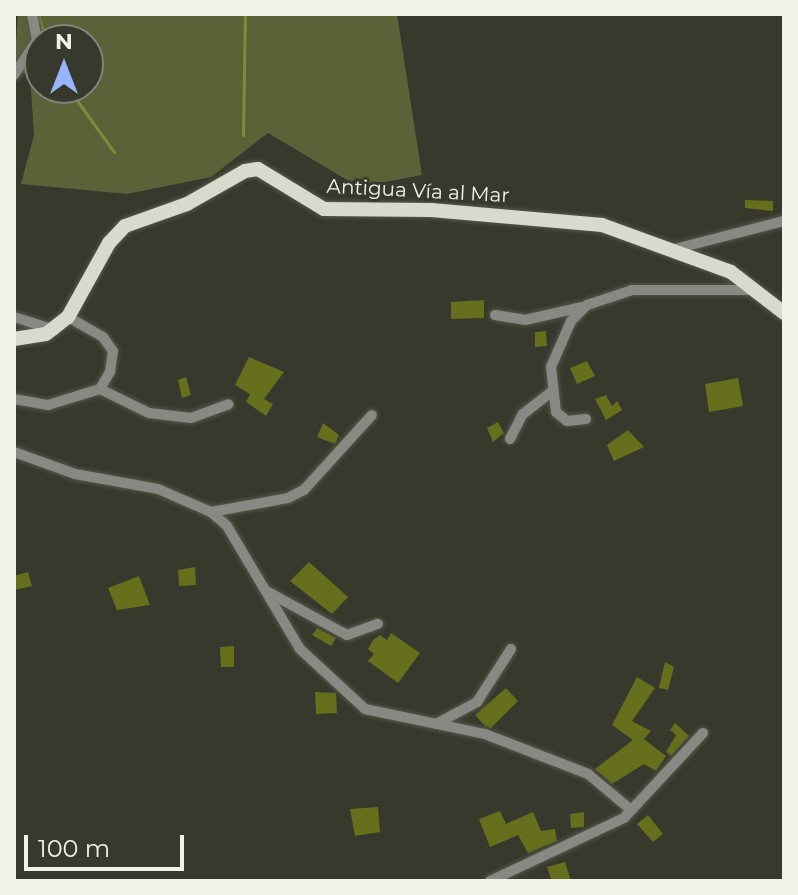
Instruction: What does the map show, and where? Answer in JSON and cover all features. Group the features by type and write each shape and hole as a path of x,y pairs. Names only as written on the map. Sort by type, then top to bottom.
{"main road":[{"name":"Antigua Vía al Mar","path":"55,330 68,317 109,243 125,226 187,204 245,171 258,169 324,209 574,220 613,229 665,251 731,272 760,290 784,313"},
{"path":"14,339 55,330"}],"street":[{"path":"14,75 37,40 32,14"},
{"path":"665,251 784,221"},
{"path":"495,315 525,320 557,316 632,290 760,290"},
{"path":"586,419 567,421 556,412 551,367 571,321 587,305"},
{"path":"14,317 55,330"},
{"path":"14,399 48,405 100,389 110,372 113,351 103,337 68,317"},
{"path":"100,389 149,413 191,418 229,404"},
{"path":"510,439 523,414 552,391"},
{"path":"211,512 288,498 304,490 372,415"},
{"path":"14,452 75,474 158,489 211,512 227,526 300,649 365,709 485,734 588,774 631,810"},
{"path":"266,591 347,635 378,624"},
{"path":"436,724 477,702 511,649"},
{"path":"490,881 624,818 703,733"}],"green space":[{"path":"18,14 397,14 422,175 359,187 268,133 211,177 127,194 21,184 34,135 32,104 104,104 104,24 24,24 24,73 14,70"}],"building":[{"path":"745,200 773,201 773,211 745,208"},
{"path":"484,300 484,318 451,319 451,302"},
{"path":"546,331 547,346 535,347 535,332"},
{"path":"249,357 284,372 264,399 273,404 266,416 246,402 250,394 235,385"},
{"path":"587,361 595,376 577,384 570,368"},
{"path":"186,377 191,395 182,398 178,380"},
{"path":"738,378 743,406 709,412 705,384"},
{"path":"606,395 612,406 617,401 622,410 606,420 595,399"},
{"path":"498,422 504,433 493,442 487,428"},
{"path":"323,423 339,435 335,444 317,437"},
{"path":"628,430 644,447 614,461 607,445"},
{"path":"309,562 348,597 332,614 290,581"},
{"path":"195,567 196,585 179,586 178,570"},
{"path":"28,572 32,586 14,590 14,576"},
{"path":"139,576 150,605 117,610 108,588"},
{"path":"317,628 336,638 331,646 312,635"},
{"path":"391,633 420,653 398,683 368,661 374,654 368,649 373,640 380,635 387,640"},
{"path":"234,646 234,667 221,667 220,647"},
{"path":"665,662 674,667 668,690 659,688"},
{"path":"637,677 655,688 632,721 651,731 644,739 666,756 656,771 644,764 612,784 595,769 633,740 612,725"},
{"path":"506,688 518,701 491,728 485,726 475,715"},
{"path":"315,692 336,693 337,713 316,714"},
{"path":"675,723 689,736 671,756 666,752 676,735 670,730"},
{"path":"378,807 380,832 355,836 350,809"},
{"path":"500,811 506,824 533,812 541,831 555,829 557,841 528,853 518,835 490,847 479,819"},
{"path":"584,812 584,827 571,828 570,814"},
{"path":"648,815 663,834 653,842 637,824"},
{"path":"565,862 571,881 552,881 547,867"}],"waterway":[{"path":"38,14 41,24"},
{"path":"243,135 245,14"},
{"path":"80,104 114,152"}]}
